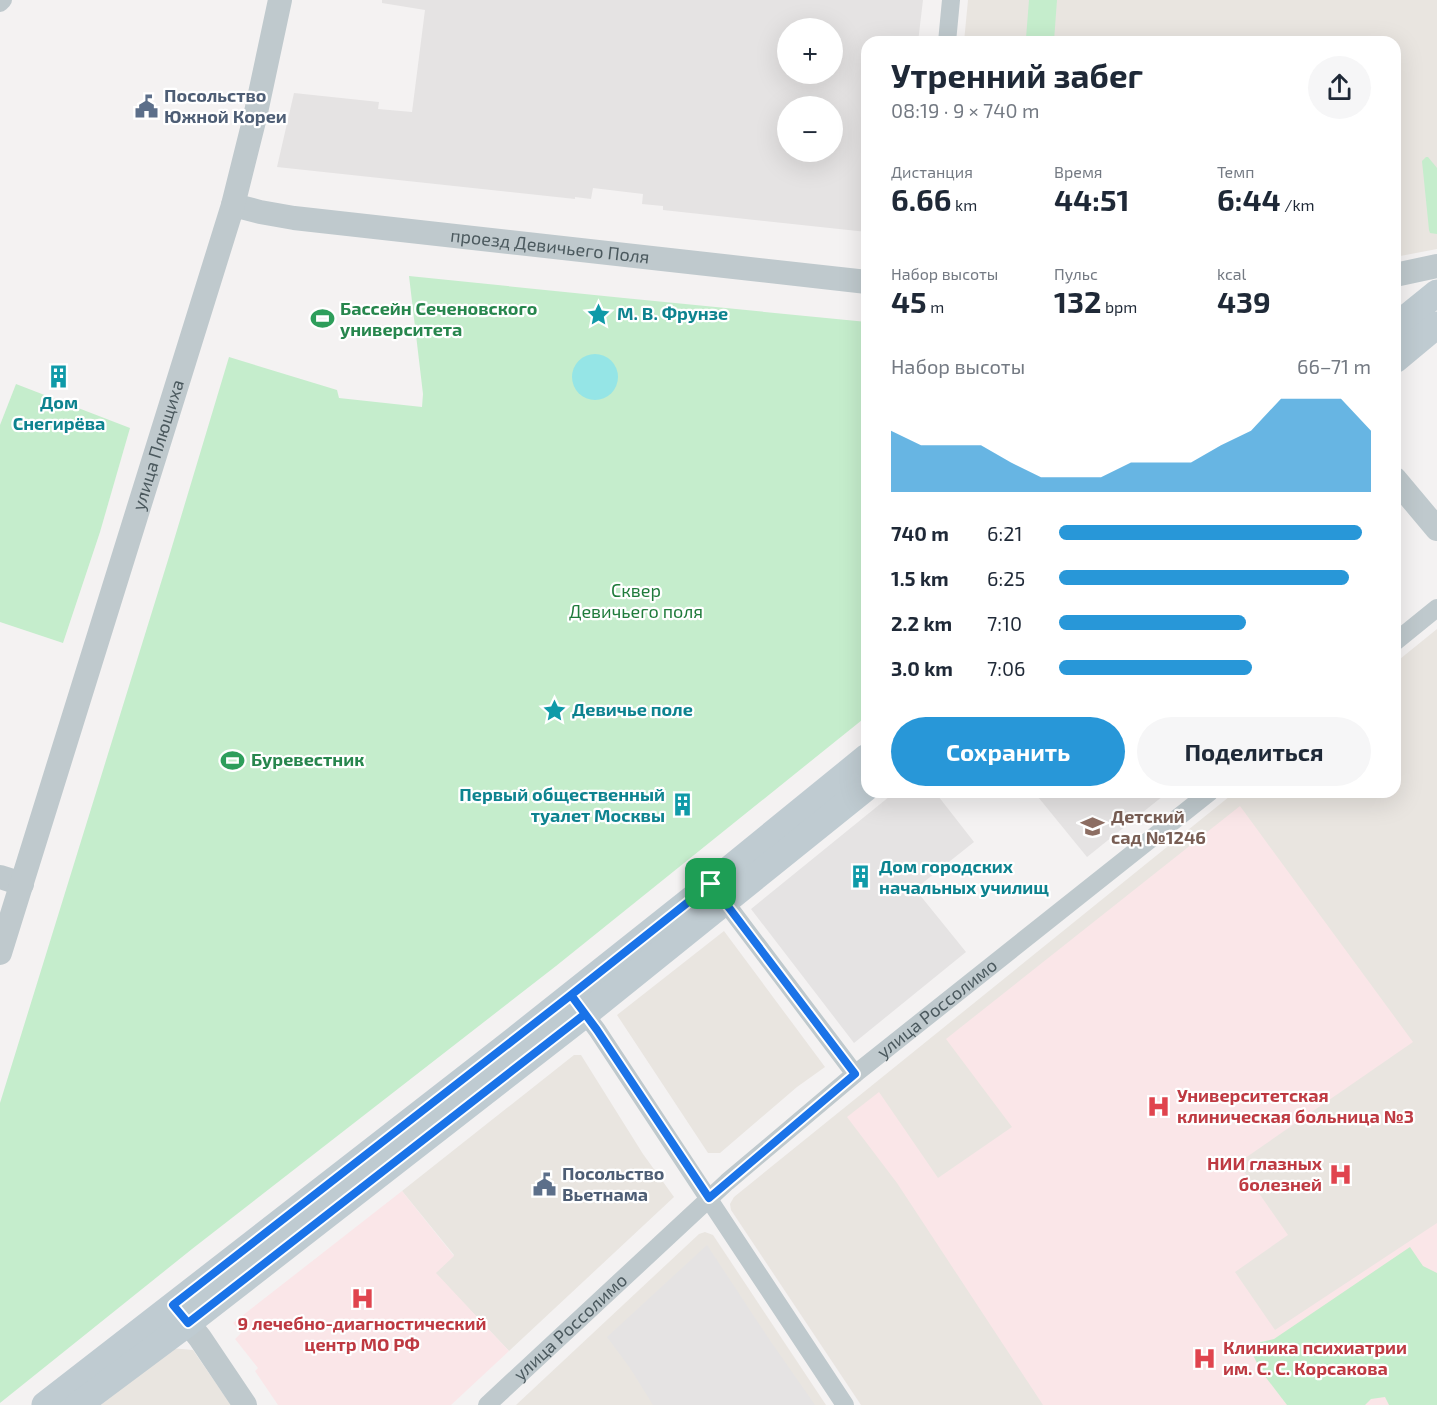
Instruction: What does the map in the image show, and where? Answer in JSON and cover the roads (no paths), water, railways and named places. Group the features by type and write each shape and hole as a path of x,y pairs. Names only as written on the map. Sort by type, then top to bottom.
{"main road":[{"path":"1401,322 1437,293"},
{"path":"1401,355 1437,325"},
{"path":"718,893 861,762"},
{"path":"45,1405 180,1314 578,1005 718,893 861,791"},
{"path":"78,1405 180,1314"}],"street":[{"name":"улица Плющиха","path":"0,953 11,880 233,205 280,0"},
{"path":"948,36 951,0"},
{"name":"проезд Девичьего Поля","path":"233,205 294,218 861,281"},
{"path":"1401,274 1437,266"},
{"path":"1401,486 1437,528"},
{"path":"1401,637 1437,608"},
{"name":"улица Россолимо","path":"487,1405 709,1198 855,1074 1202,798"},
{"path":"718,893 855,1074"},
{"path":"578,1005 709,1198 844,1405"},
{"path":"180,1314 200,1338 245,1405"}],"water":[{"path":"595,354 611,361 618,377 611,393 595,400 579,393 572,377 579,361"}],"place":[{"name":"Посольство Южной Кореи","path":"146,106"},
{"name":"М. В. Фрунзе","path":"599,314"},
{"name":"Бассейн Сеченовского университета","path":"322,319"},
{"name":"Дом Снегирёва","path":"59,377"},
{"name":"Девичье поле","path":"554,710"},
{"name":"Буревестник","path":"233,760"},
{"name":"Первый общественный туалет Москвы","path":"683,805"},
{"name":"Детский сад №1246","path":"1093,827"},
{"name":"Дом городских начальных училищ","path":"861,877"},
{"name":"Университетская клиническая больница №3","path":"1159,1106"},
{"name":"НИИ глазных болезней","path":"1340,1174"},
{"name":"Посольство Вьетнама","path":"544,1184"},
{"name":"9 лечебно-диагностический центр МО РФ","path":"362,1298"},
{"name":"Клиника психиатрии им. С. С. Корсакова","path":"1205,1358"}],"park label":[{"name":"Сквер Девичьего поля","path":"636,601"}]}
